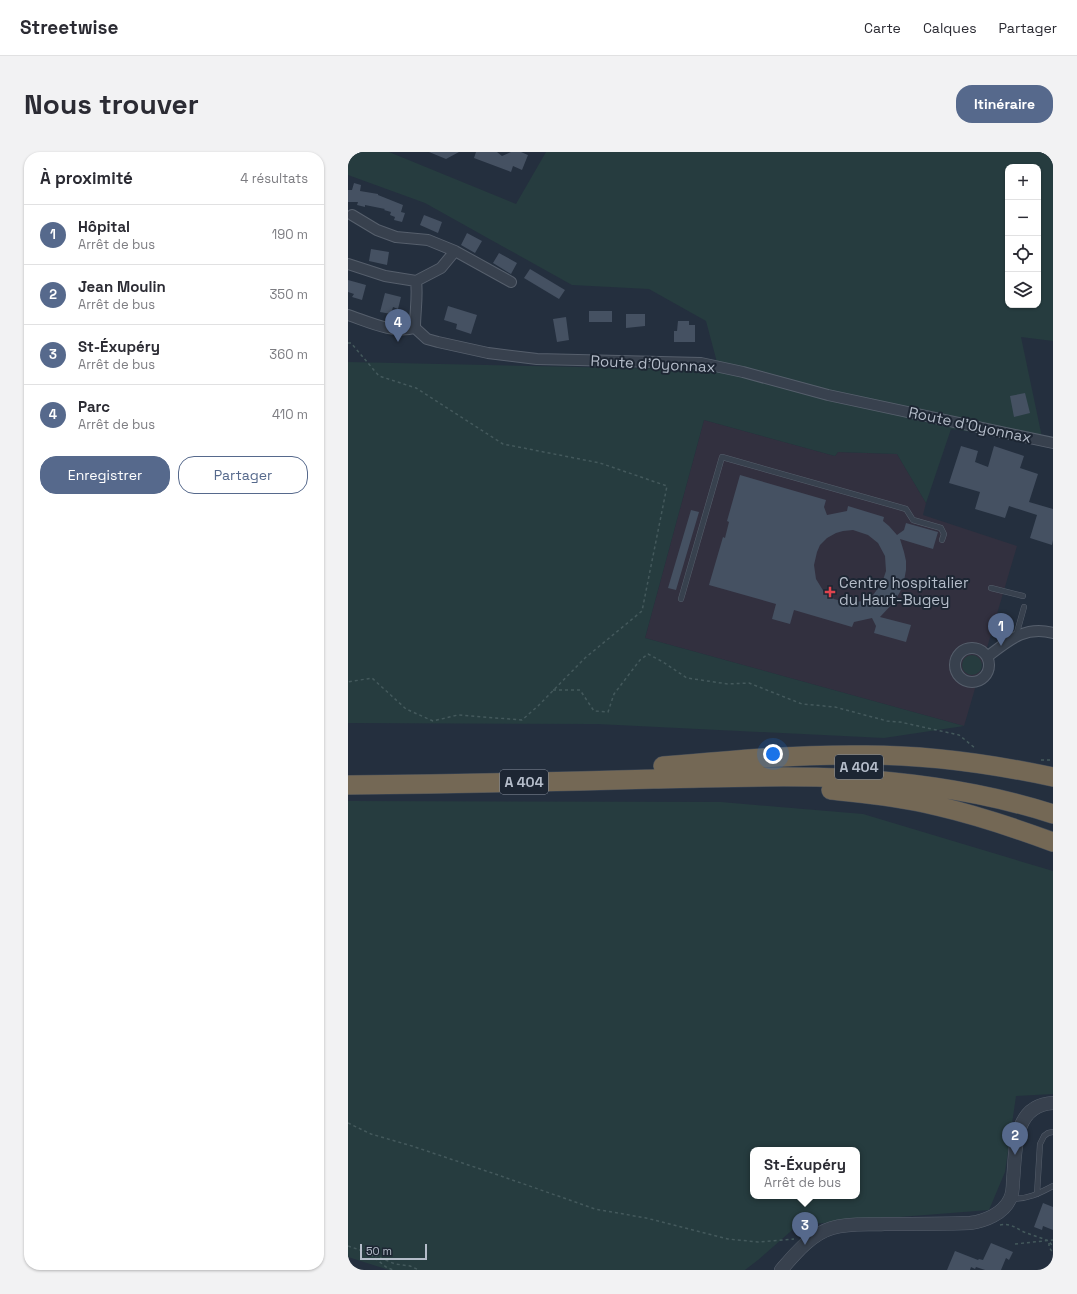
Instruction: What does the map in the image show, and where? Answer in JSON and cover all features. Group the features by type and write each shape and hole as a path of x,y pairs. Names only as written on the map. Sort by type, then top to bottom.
{"highway":[{"path":"663,766 789,757 867,755 901,756 967,762 1053,777"},
{"name":"A 404","path":"348,773 764,764 822,765 869,767 967,780 1053,800"},
{"name":"A 404","path":"348,786 700,778 842,778 901,783 944,789 1014,803 1053,814"},
{"path":"700,778 825,789 903,799 935,805 969,814 1053,842"}],"street":[{"path":"352,215 377,230 396,237 428,240 455,251 511,282"},
{"path":"348,264 385,276 416,281 441,268 455,251"},
{"path":"348,315 385,327 401,330 415,328 415,308 418,293 416,281"},
{"name":"Route d'Oyonnax","path":"415,328 427,339 488,353 530,358 610,362 700,363 743,372 828,395 1053,443"},
{"path":"987,657 1011,639 1026,631 1042,630 1053,633"},
{"path":"781,1270 809,1241 833,1228 855,1225 970,1223 981,1222 993,1217 1010,1199 1020,1127 1025,1118 1033,1110 1042,1105 1053,1103"}],"lane":[{"path":"681,599 722,457 906,509 913,520 941,528 944,534 942,540"},
{"path":"991,588 1023,596"},
{"path":"1016,636 1024,607"},
{"path":"1037,1194 1040,1144 1044,1136 1053,1132"},
{"path":"1010,1199 1023,1199 1053,1186"}],"path":[{"path":"348,343 351,343 379,376 416,388 503,444 600,463 667,486 642,611 584,658 538,706 522,720 458,715 433,721 406,709 372,678 348,682"},
{"path":"553,690 580,690 594,711 608,712 614,694 640,660 648,654 687,678 728,684 749,683 802,704 835,707 887,721 900,722 959,735 975,748"},
{"path":"1040,760 1053,760"},
{"path":"348,1123 371,1134 412,1146 595,1209 646,1218 728,1239 758,1242 794,1238"},
{"path":"995,1226 1005,1224 1012,1225 1049,1241 1053,1245"},
{"path":"1015,1244 1053,1240"},
{"path":"1049,1241 1049,1247 1053,1253"},
{"path":"348,1246 395,1264 410,1266 419,1270"},
{"path":"369,1253 386,1267 393,1270"}],"shaded area":[{"name":"Centre hospitalier du Haut-Bugey","path":"704,420 835,456 838,452 897,454 926,503 923,515 1017,546 964,726 645,638"}],"green space":[{"path":"348,152 389,152 516,204 546,152 1053,152 1053,341 1021,337 1043,442 951,429 926,503 897,454 838,452 835,456 704,420 645,638 964,726 884,738 597,724 348,723 348,362 719,370 706,321 649,289 572,285 425,203 348,175"},
{"path":"972,655 979,658 982,665 979,672 972,675 965,672 962,665 965,658"},
{"path":"348,801 721,802 863,814 1053,871 1053,1094 1016,1096 1005,1172 989,1210 798,1225 745,1270 389,1270 348,1257"}],"building":[{"path":"429,152 459,152 446,159"},
{"path":"476,152 497,152 502,156 511,152 521,152 528,155 522,170 513,166 511,172 474,158"},
{"path":"354,183 361,185 360,191 378,194 403,205 401,212 405,213 402,222 394,220 395,217 390,215 391,212 384,210 385,209 357,205 358,202 348,202 348,190 352,190"},
{"path":"424,215 442,222 438,233 420,225"},
{"path":"467,233 482,241 475,253 461,245"},
{"path":"371,249 389,252 387,265 369,261"},
{"path":"499,253 517,263 511,274 493,263"},
{"path":"530,269 565,290 559,299 524,278"},
{"path":"348,280 366,285 362,300 352,297 354,294 348,292"},
{"path":"385,293 401,297 398,309 393,307 391,314 380,312"},
{"path":"448,306 477,315 471,334 456,329 457,324 444,320"},
{"path":"589,311 612,311 612,322 589,322"},
{"path":"626,314 645,314 645,326 626,328"},
{"path":"566,317 569,340 557,342 553,319"},
{"path":"678,321 689,321 689,325 695,325 695,342 674,342 674,331 677,331"},
{"path":"1025,393 1030,413 1014,417 1010,396"},
{"path":"961,446 978,451 975,462 988,467 994,446 1024,456 1020,468 1038,474 1029,502 1053,509 1052,545 1030,538 1037,515 1009,506 1005,518 975,509 980,492 949,483"},
{"path":"740,475 826,500 824,507 827,515 847,511 848,506 884,517 883,521 897,535 904,530 906,523 938,532 933,549 900,539 906,561 904,581 894,602 880,617 911,625 906,642 874,633 876,626 872,618 854,622 852,627 794,610 790,624 772,619 776,604 709,585 723,537 725,538 729,522 727,521","holes":["853,530 868,535 878,543 885,556 886,571 882,583 873,595 862,601 849,603 834,599 824,592 816,579 814,565 820,545 827,538 843,531"]},
{"path":"691,510 699,512 676,590 668,588"},
{"path":"1043,1203 1053,1207 1053,1230 1043,1226 1042,1230 1034,1227"},
{"path":"991,1243 1013,1252 1009,1260 1006,1258 1001,1270 985,1270 976,1267 975,1269 971,1267 970,1270 947,1270 955,1251 978,1260 983,1260"}],"place":[{"name":"Parc","path":"398,342"},
{"name":"Centre hospitalier du Haut-Bugey","path":"830,592"},
{"name":"Hôpital","path":"1001,646"},
{"name":"Jean Moulin","path":"1015,1155"},
{"name":"St-Éxupéry","path":"805,1245"}]}
